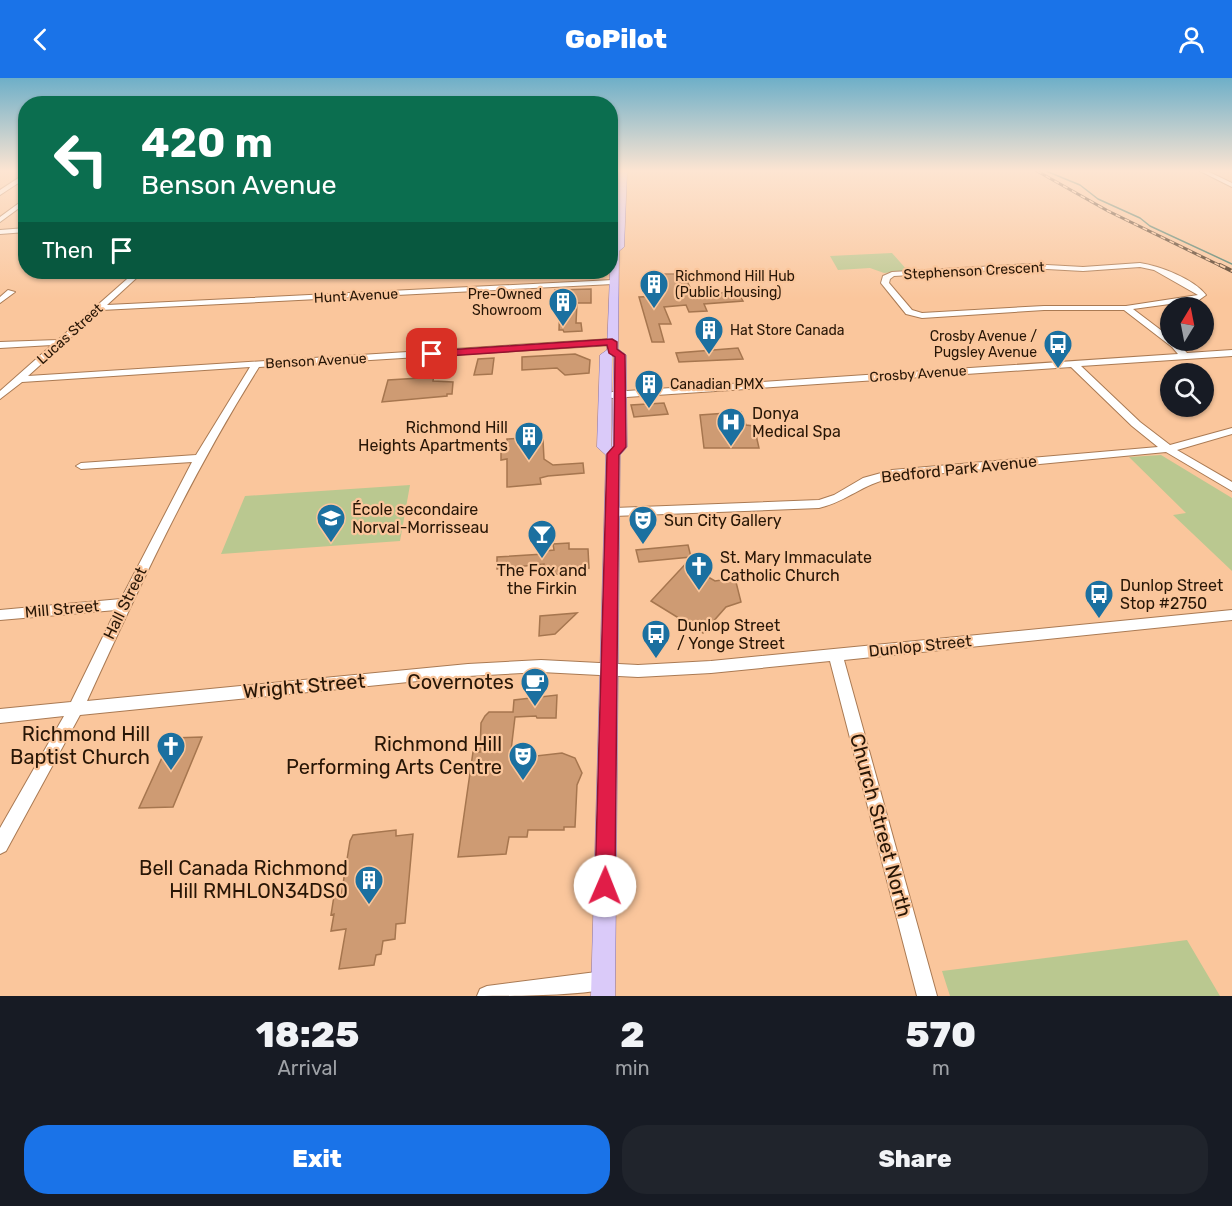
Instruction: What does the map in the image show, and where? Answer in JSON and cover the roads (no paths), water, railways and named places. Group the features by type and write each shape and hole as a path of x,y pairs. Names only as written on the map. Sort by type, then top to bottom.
{"main road":[{"path":"613,282 612,346 606,355 604,447 613,454"},
{"path":"603,988 614,512 613,454 620,447 621,394 620,355 612,346"}],"street":[{"path":"0,232 18,231"},
{"name":"Stephenson Crescent","path":"1140,265 1156,268 1198,290 1202,295 1199,298 1126,308 1044,308 922,316 909,312 885,284 886,278 892,274 1029,266 1083,269 1140,265"},
{"name":"Lucas Street","path":"0,396 131,279"},
{"name":"Hunt Avenue","path":"98,308 613,282"},
{"path":"0,301 11,292"},
{"path":"1126,308 1127,314 1150,330 1165,346 1185,356"},
{"path":"0,345 61,342"},
{"name":"Benson Avenue","path":"20,379 256,364 612,346"},
{"name":"Crosby Avenue","path":"605,396 1232,353"},
{"name":"Hall Street","path":"0,845 76,708 123,604 198,458 256,364"},
{"path":"1074,364 1136,424 1168,449 1232,486"},
{"name":"Bedford Park Avenue","path":"614,512 819,504 837,500 868,480 892,474 1168,449 1232,431"},
{"path":"81,466 198,458"},
{"name":"Mill Street","path":"0,615 123,604"},
{"name":"Dunlop Street","path":"609,668 638,671 711,667 1232,615"},
{"name":"Church Street North","path":"834,654 927,996"},
{"name":"Wright Street","path":"0,716 468,670 542,666 609,668"},
{"path":"487,996 603,988"}],"waterway":[{"path":"1131,214 1150,226 1232,264"}],"railway":[{"path":"1114,214 1223,267"},
{"path":"1220,265 1232,271"}],"place":[{"name":"Richmond Hill Hub (Public Housing)","path":"654,310"},
{"name":"Pre-Owned Showroom","path":"563,328"},
{"name":"Hat Store Canada","path":"709,356"},
{"name":"Crosby Avenue / Pugsley Avenue","path":"1058,370"},
{"name":"Canadian PMX","path":"649,410"},
{"name":"Donya Medical Spa","path":"731,448"},
{"name":"Richmond Hill Heights Apartments","path":"529,462"},
{"name":"École secondaire Norval-Morrisseau","path":"331,544"},
{"name":"Sun City Gallery","path":"643,546"},
{"name":"The Fox and the Firkin","path":"542,560"},
{"name":"St. Mary Immaculate Catholic Church","path":"699,592"},
{"name":"Dunlop Street Stop #2750","path":"1099,620"},
{"name":"Dunlop Street / Yonge Street","path":"656,660"},
{"name":"Covernotes","path":"535,708"},
{"name":"Richmond Hill Baptist Church","path":"171,772"},
{"name":"Richmond Hill Performing Arts Centre","path":"523,782"},
{"name":"Bell Canada Richmond Hill RMHLON34DS0","path":"369,906"}]}
